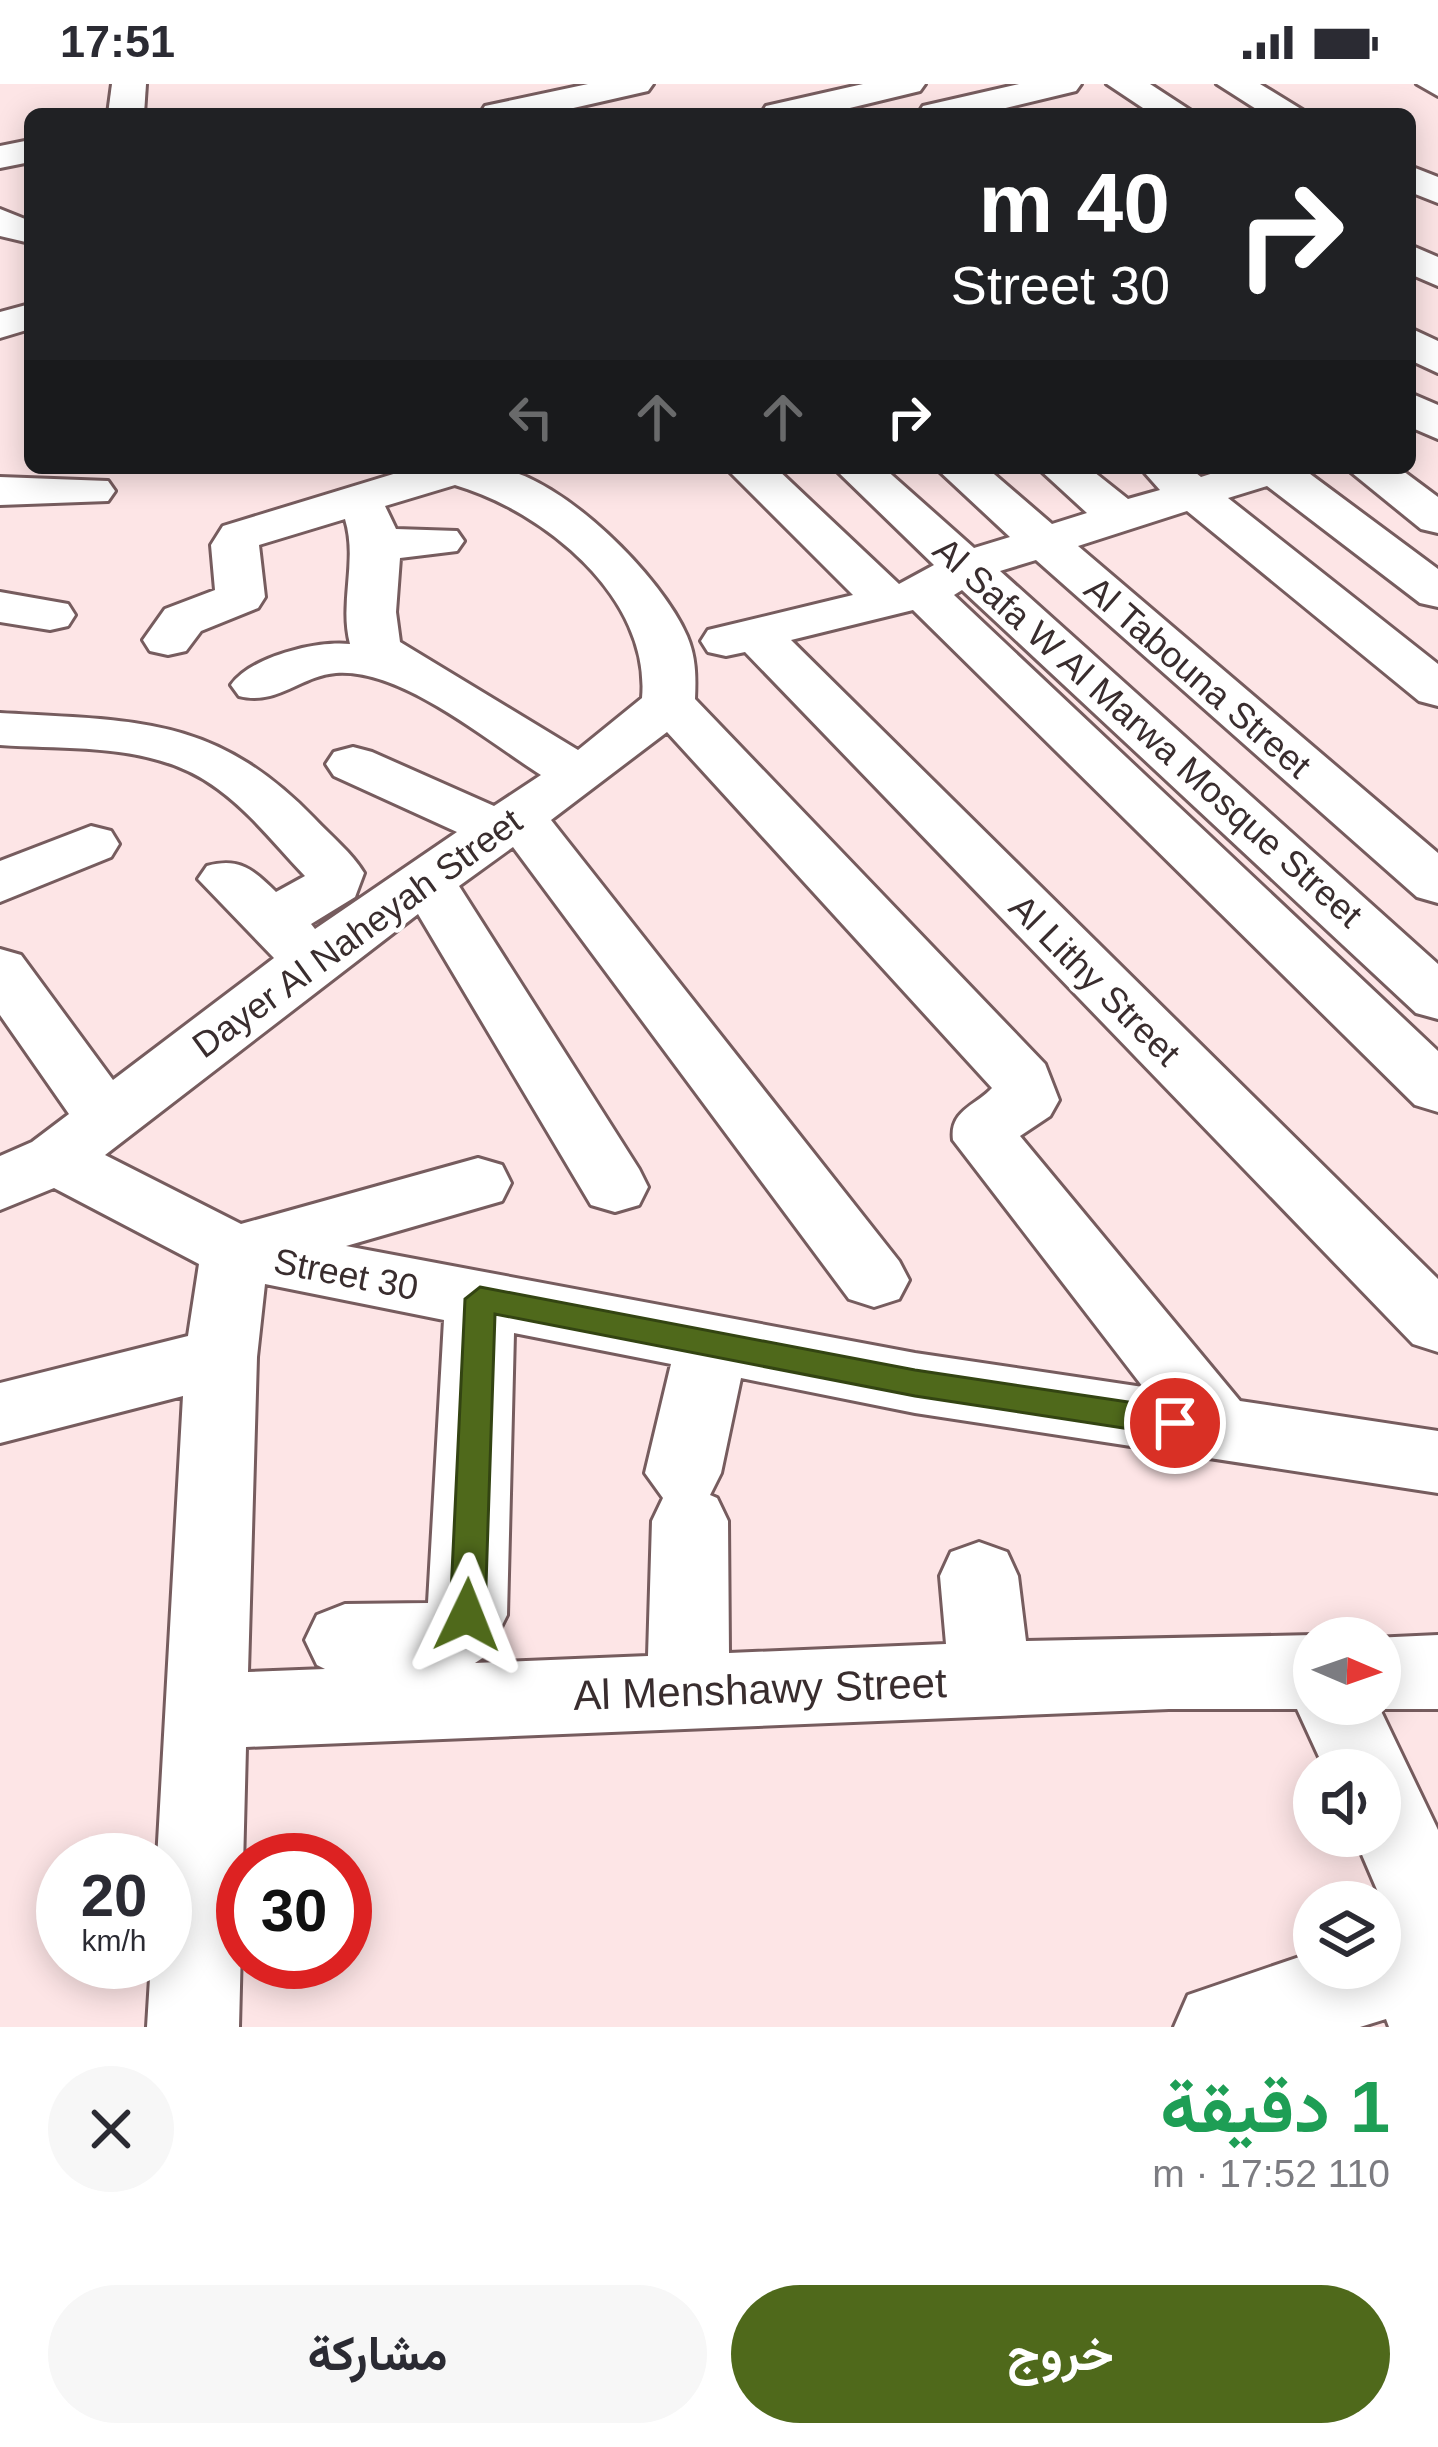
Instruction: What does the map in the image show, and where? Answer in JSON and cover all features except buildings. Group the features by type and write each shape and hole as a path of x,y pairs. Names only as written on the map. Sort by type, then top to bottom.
{"street":[{"path":"526,108 636,84"},
{"path":"805,108 908,84"},
{"path":"1002,104 1064,84"},
{"path":"1124,84 1167,108"},
{"path":"1234,84 1280,108"},
{"path":"168,640 183,620 240,597 235,544 239,536 363,504 439,474"},
{"path":"466,474 507,488 562,522 606,561 669,678 1022,1080 1027,1100 984,1127 986,1140 1219,1429"},
{"path":"507,488 550,474"},
{"path":"758,474 927,588 1438,1089"},
{"name":"Al Safa W Al Marwa Mosque Street","path":"860,474 927,588 1438,998"},
{"name":"Al Tabouna Street","path":"966,474 1438,884"},
{"path":"1068,474 1121,517"},
{"path":"669,678 756,634 927,588 1042,542 1121,517 1178,481 1230,474"},
{"path":"1282,474 1438,592"},
{"path":"1377,474 1438,519"},
{"path":"1178,481 1438,690"},
{"path":"0,491 88,496"},
{"path":"271,493 363,504 440,541"},
{"path":"363,504 372,637 377,650 578,774"},
{"path":"0,608 50,615"},
{"name":"Al Lithy Street","path":"756,634 1438,1324"},
{"path":"257,686 328,657 398,666"},
{"name":"Dayer Al Naheyah Street","path":"54,1154 292,940 425,878 625,743 669,678"},
{"path":"34,717 197,754 234,774 335,873 334,884 292,940 227,879"},
{"path":"352,764 506,821 874,1280"},
{"path":"0,884 91,844"},
{"path":"425,878 615,1187"},
{"path":"0,970 54,1154"},
{"name":"Street 30","path":"54,1154 235,1252 915,1383 1438,1462"},
{"path":"193,2027 221,1357 235,1252 478,1183"},
{"path":"345,1640 446,1639 459,1630 467,1615 480,1299"},
{"path":"688,1692 687,1497 712,1344"},
{"path":"0,1413 221,1357"},
{"path":"979,1576 990,1680"},
{"path":"1401,1672 1438,1672"},
{"name":"Al Menshawy Street","path":"206,1711 1293,1673"},
{"path":"1220,2027 1430,1969 1397,1857"}],"route":[{"path":"467,1615 480,1299 915,1383 1175,1423"}]}
